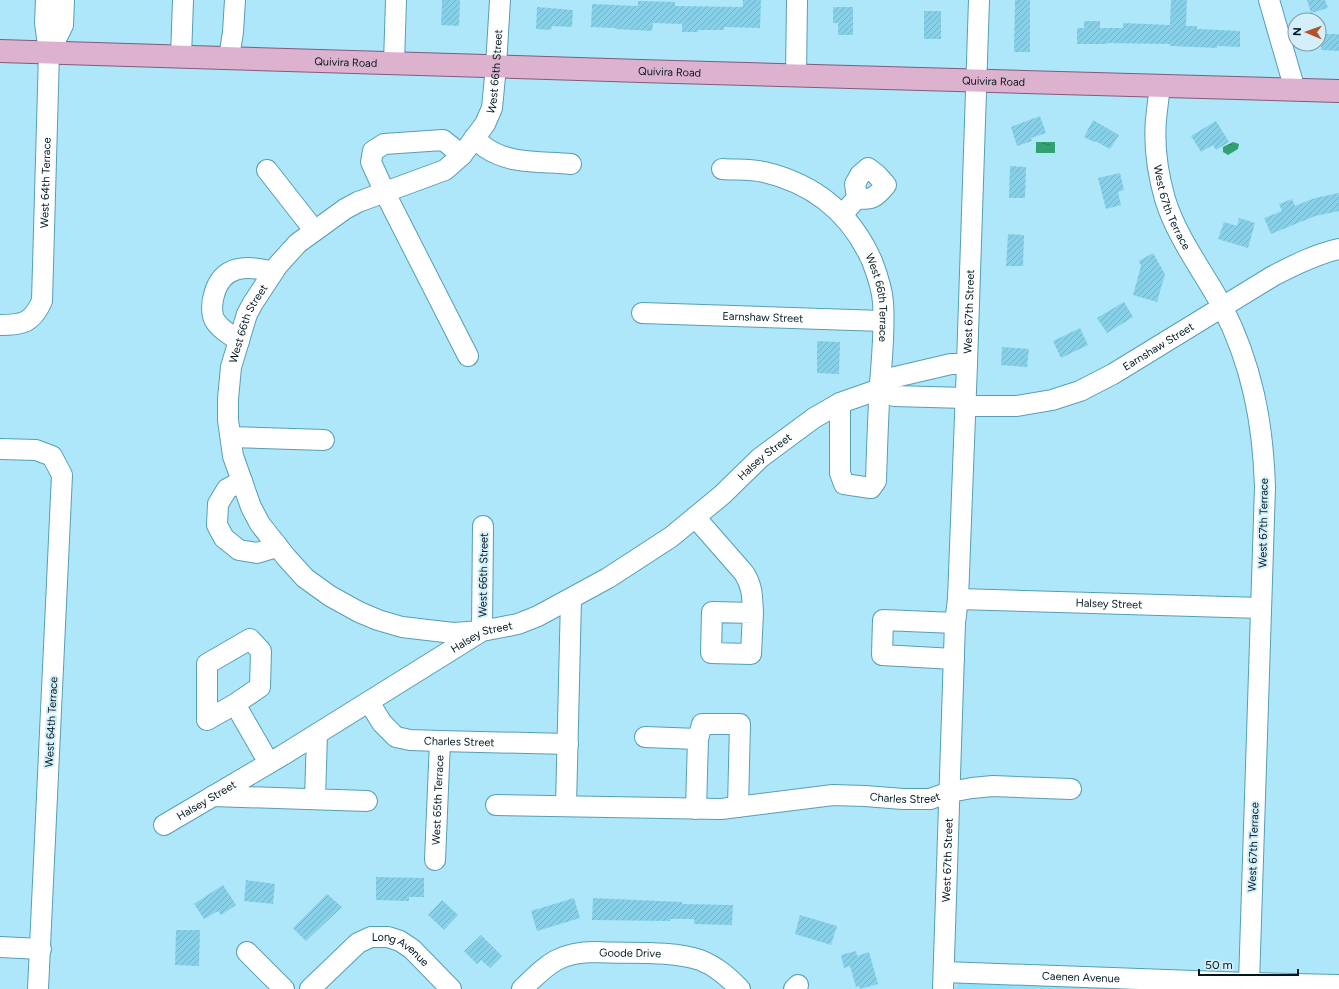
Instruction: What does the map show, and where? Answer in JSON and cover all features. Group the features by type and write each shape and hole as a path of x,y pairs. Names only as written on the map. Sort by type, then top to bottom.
{"main road":[{"name":"Quivira Road","path":"0,51 796,76 1339,91"}],"street":[{"name":"West 64th Terrace","path":"0,324 25,323 37,313 42,301 49,53 45,23 46,0"},
{"path":"49,53 63,25 64,0"},
{"path":"181,57 182,0"},
{"path":"229,58 233,32 235,0"},
{"path":"394,63 396,0"},
{"name":"West 66th Street","path":"483,526 482,631 453,633 402,627 378,620 359,612 330,596 306,578 276,545 260,524 251,507 233,456 228,420 228,399 231,367 248,314 253,303 273,272 298,243 314,230 358,202 445,170 462,156 485,124 492,108 500,0"},
{"path":"796,76 797,0"},
{"name":"West 67th Street","path":"943,981 955,623 958,599 967,364 979,0"},
{"path":"1269,0 1295,90"},
{"name":"West 67th Terrace","path":"1160,86 1157,109 1156,145 1159,174 1165,200 1182,238 1222,307 1236,335 1250,376 1260,418 1264,454 1265,487 1249,983"},
{"path":"474,138 486,148 503,156 525,161 571,164"},
{"path":"462,156 443,140 384,144 374,151 371,162 384,192 468,356"},
{"name":"West 66th Terrace","path":"722,169 763,172 784,178 826,200 842,215 856,232 864,244 876,271 883,301 880,389"},
{"path":"268,170 314,230"},
{"path":"842,215 857,198"},
{"name":"Earnshaw Street","path":"965,402 1017,406 1052,400 1080,391 1113,374 1298,262 1330,250 1339,249"},
{"path":"239,341 224,330 214,318 212,302 216,287 224,275 238,268 258,268 273,272"},
{"name":"Earnshaw Street","path":"642,313 883,321"},
{"name":"Halsey Street","path":"164,825 283,755 482,631 518,624 532,619 608,578 672,537 722,495 760,458 814,418 840,404 880,389 891,378 951,364 967,364"},
{"path":"840,404 840,473 844,484 871,488 876,481 880,389 894,396 965,402"},
{"path":"231,437 324,440"},
{"name":"West 64th Terrace","path":"0,449 36,450 52,456 62,475 38,989"},
{"path":"242,481 227,489 218,504 217,525 224,538 240,550 257,552 270,549 276,545"},
{"path":"695,517 744,573 749,581 752,590 753,613"},
{"path":"566,806 571,599"},
{"name":"Halsey Street","path":"958,599 1261,608"},
{"path":"954,659 882,655 883,620 955,623"},
{"name":"Charles Street","path":"369,702 382,723 396,737 410,740 568,744"},
{"path":"235,704 269,762"},
{"path":"696,809 698,739 702,724 740,724 738,807"},
{"path":"315,799 317,734"},
{"path":"645,737 698,739"},
{"name":"West 65th Terrace","path":"435,860 440,741"},
{"name":"Charles Street","path":"496,804 721,810 833,795 930,799 950,792 993,786 1070,789"},
{"path":"213,796 368,801"},
{"name":"Long Avenue","path":"310,989 358,943 371,937 388,937 400,941 412,949 451,989"},
{"path":"0,947 40,949"},
{"path":"247,952 284,989"},
{"name":"Goode Drive","path":"522,989 552,961 568,954 580,952 681,955 701,960 715,968 727,976 740,989"},
{"name":"Caenen Avenue","path":"943,981 1339,985"}],"shaded area":[{"path":"961,981 1077,983 1110,989 955,989"}],"water":[{"path":"1036,142 1055,142 1055,153 1036,153"},
{"path":"1233,142 1239,144 1238,149 1228,155 1223,152 1223,147"}],"building":[{"path":"442,0 460,0 459,26 441,25"},
{"path":"743,0 761,0 760,28 724,27 724,30 698,30 698,32 682,32 682,24 653,23 652,31 591,27 592,4 638,6 638,1 675,2 675,6 743,7"},
{"path":"1015,0 1030,0 1030,52 1014,52"},
{"path":"1171,0 1187,0 1186,26 1197,26 1197,29 1240,31 1240,47 1217,46 1217,48 1170,46 1170,44 1077,44 1077,28 1084,28 1084,21 1100,21 1100,28 1123,28 1123,23 1170,25"},
{"path":"1307,0 1325,0 1328,8 1311,12"},
{"path":"537,7 573,10 572,27 552,26 551,30 536,29"},
{"path":"833,7 853,7 853,35 838,35 838,23 833,23"},
{"path":"924,11 941,11 941,39 924,39"},
{"path":"1327,34 1339,34 1339,51 1327,50"},
{"path":"1040,116 1046,133 1031,138 1032,141 1017,146 1011,127"},
{"path":"1093,120 1119,135 1110,149 1084,137"},
{"path":"1216,121 1229,142 1216,150 1213,145 1201,152 1191,136"},
{"path":"1010,166 1026,167 1025,198 1009,198"},
{"path":"1120,173 1124,190 1118,192 1121,205 1106,209 1098,178"},
{"path":"1339,193 1339,211 1315,216 1271,234 1264,218 1282,211 1279,204 1292,199 1295,206 1315,198"},
{"path":"1239,218 1255,223 1248,248 1218,239 1224,222 1237,226"},
{"path":"1008,234 1024,235 1023,266 1006,266"},
{"path":"1153,253 1165,274 1157,302 1133,295 1141,266 1139,261"},
{"path":"1124,302 1133,317 1107,333 1097,318"},
{"path":"1080,328 1088,345 1061,358 1053,341"},
{"path":"817,341 840,342 839,374 817,373"},
{"path":"1002,347 1029,349 1027,367 1001,365"},
{"path":"376,877 424,878 424,897 409,897 409,901 376,900"},
{"path":"246,880 275,884 273,904 244,901"},
{"path":"223,885 236,905 221,915 218,911 204,919 194,904"},
{"path":"327,894 342,907 306,941 293,928"},
{"path":"574,898 580,918 537,931 531,911"},
{"path":"593,898 682,902 682,904 733,905 732,925 694,924 694,919 670,919 670,921 592,920"},
{"path":"442,900 458,915 444,930 428,915"},
{"path":"800,915 837,926 831,945 795,934"},
{"path":"176,930 200,930 199,966 175,965"},
{"path":"481,935 502,956 490,968 481,960 477,964 464,951"},
{"path":"856,951 857,956 869,952 878,984 860,989 859,986 856,987 850,966 844,968 841,955"}]}
